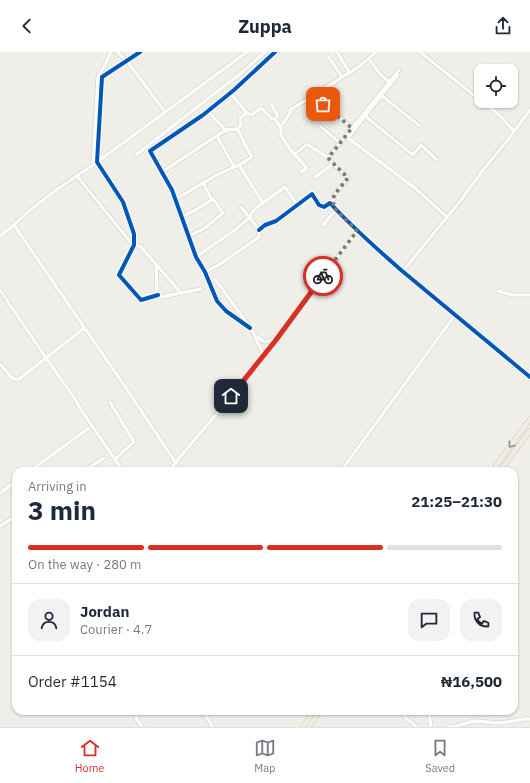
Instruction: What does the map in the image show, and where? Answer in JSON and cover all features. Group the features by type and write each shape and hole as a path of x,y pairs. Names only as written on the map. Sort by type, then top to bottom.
{"main road":[{"path":"495,467 530,419"},
{"path":"503,467 530,431"},
{"path":"303,727 311,715"},
{"path":"309,727 317,715"}],"street":[{"path":"93,165 98,77 111,52"},
{"path":"117,52 127,61 165,112"},
{"path":"140,52 102,77 97,162 124,202 134,234 134,245 119,276 141,300 158,295 161,297 201,289"},
{"path":"0,236 69,181 93,165 246,52"},
{"path":"136,155 240,74 265,52"},
{"path":"250,328 226,311 217,301 205,272 196,256 176,198 150,151 208,111 275,52"},
{"path":"337,52 350,73"},
{"path":"280,128 290,113 290,110 350,73 376,52"},
{"path":"420,52 474,95"},
{"path":"328,56 342,78"},
{"path":"369,58 380,74 389,82"},
{"path":"328,158 399,70"},
{"path":"398,75 348,138 415,188 447,216"},
{"path":"230,93 247,112 252,115 262,108 271,118 275,120 289,148 307,168 300,172"},
{"path":"314,95 352,128"},
{"path":"382,96 420,126"},
{"path":"271,104 278,116 275,120"},
{"path":"490,108 514,131"},
{"path":"403,272 530,110"},
{"path":"208,111 226,131"},
{"path":"162,172 217,136 226,131 237,129 241,125 240,118 247,112"},
{"path":"365,116 413,155 421,145 436,159"},
{"path":"320,126 340,143"},
{"path":"176,198 252,157 237,129"},
{"path":"217,136 234,167"},
{"path":"295,154 307,144 328,158 348,178 334,195 335,208 322,225"},
{"path":"314,177 334,164"},
{"path":"239,165 263,203"},
{"path":"77,176 132,244 141,247 181,293"},
{"path":"189,236 205,228 223,213 213,199 212,200 203,183"},
{"path":"196,256 234,230 249,217 254,210 285,186 298,205"},
{"path":"259,230 265,225 276,221 312,194 321,206 324,207 330,203 357,231 403,272 530,377"},
{"path":"182,216 212,200"},
{"path":"205,272 220,264 259,237 259,230 241,207"},
{"path":"14,224 176,463"},
{"path":"172,467 264,356 357,231"},
{"path":"156,264 158,295"},
{"path":"209,282 215,279 250,328 264,356"},
{"path":"0,290 121,467"},
{"path":"498,291 512,295 530,295"},
{"path":"344,467 454,315"},
{"path":"0,364 12,378 18,380 83,329 86,330"},
{"path":"255,336 265,342 276,340"},
{"path":"110,402 134,442 115,459"},
{"path":"35,467 89,428"},
{"path":"90,467 104,458"},
{"path":"0,493 12,484"},
{"path":"0,526 12,518"},
{"path":"136,715 136,718 142,727"},
{"path":"206,715 213,727"},
{"path":"404,715 417,727"},
{"path":"429,715 430,727"},
{"path":"449,727 474,721 500,723 530,719"},
{"path":"488,722 494,727"},
{"path":"468,723 470,727"}],"cycle path":[{"path":"140,52 102,77 97,162 123,202 134,234 134,245 119,275 141,300 158,295"},
{"path":"250,328 226,311 217,301 205,272 196,257 172,190 150,151 203,115 234,90 275,52"},
{"path":"259,230 265,225 276,221 312,194 319,205 324,207 330,203 401,270 530,377"}],"way so far":[{"path":"323,104 352,128 328,158 348,178 334,195 333,207 357,231 323,276"}],"route":[{"path":"231,396 276,340 323,276"}]}
